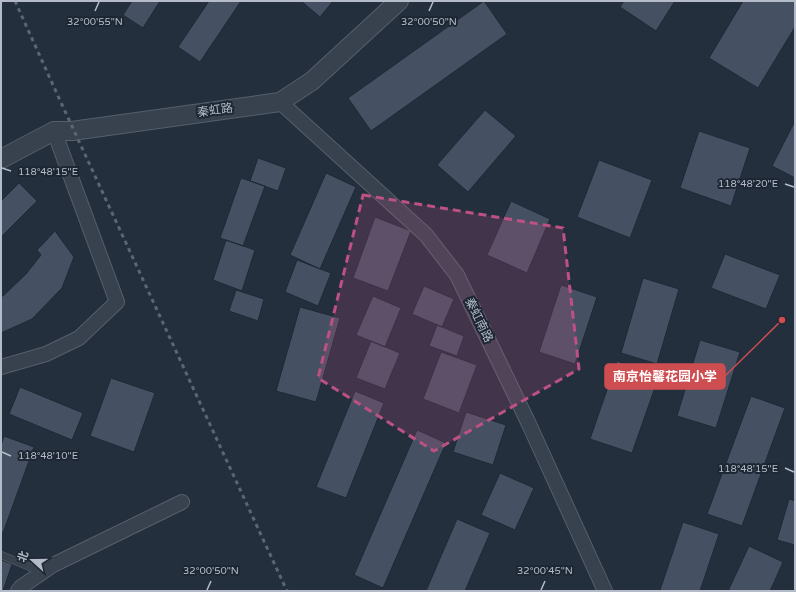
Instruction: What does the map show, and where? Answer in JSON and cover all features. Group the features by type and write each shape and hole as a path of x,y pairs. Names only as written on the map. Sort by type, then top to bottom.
{"street":[{"name":"秦虹路","path":"1,159 54,131 72,131 280,102 312,81 399,1"},
{"name":"秦虹南路","path":"280,102 426,235 457,274 528,422 605,591"},
{"path":"1,367 46,354 79,338 117,302 54,131"},
{"path":"18,591 21,587 52,565 182,502"}],"lane":[{"path":"1,555 42,572"}],"highlighted area":[{"path":"363,195 563,228 579,369 434,451 318,378"}],"building":[{"path":"132,1 160,1 143,28 123,15"},
{"path":"209,1 241,1 200,62 178,47"},
{"path":"301,1 333,1 320,17"},
{"path":"484,1 507,34 371,131 348,98"},
{"path":"624,1 675,1 656,31 620,7"},
{"path":"743,1 795,1 795,27 758,88 709,58"},
{"path":"485,110 516,136 468,192 437,165"},
{"path":"795,121 795,178 772,166"},
{"path":"699,131 750,148 731,206 680,188"},
{"path":"258,158 286,168 278,191 250,181"},
{"path":"599,160 652,180 630,238 577,217"},
{"path":"326,173 356,187 320,269 290,255"},
{"path":"241,178 265,186 243,246 220,238"},
{"path":"19,183 37,201 1,237 1,201"},
{"path":"511,201 550,219 527,273 487,255"},
{"path":"375,217 411,231 388,291 353,278"},
{"path":"55,231 74,257 62,288 32,319 1,333 1,296 3,296 26,274 41,255 37,250"},
{"path":"226,240 255,250 242,291 213,280"},
{"path":"725,254 780,275 766,309 711,288"},
{"path":"297,260 331,273 318,306 285,292"},
{"path":"643,278 679,289 657,364 621,353"},
{"path":"561,285 597,297 575,364 539,352"},
{"path":"424,286 454,299 442,327 412,314"},
{"path":"236,290 264,299 258,321 229,311"},
{"path":"373,296 401,308 385,347 356,335"},
{"path":"300,307 340,318 316,402 276,391"},
{"path":"437,325 464,336 457,356 429,346"},
{"path":"700,340 740,352 716,428 677,416"},
{"path":"371,341 400,353 385,389 356,378"},
{"path":"441,352 477,365 459,413 423,399"},
{"path":"617,361 659,376 632,453 590,439"},
{"path":"111,378 155,393 134,452 90,436"},
{"path":"20,387 83,413 72,440 9,414"},
{"path":"355,391 384,403 346,498 316,487"},
{"path":"751,396 785,408 742,526 707,514"},
{"path":"466,412 506,425 493,465 453,452"},
{"path":"417,430 446,443 383,588 354,575"},
{"path":"4,436 34,447 3,533 1,532 1,445"},
{"path":"500,473 534,488 515,530 481,515"},
{"path":"789,499 795,501 795,545 777,540"},
{"path":"457,519 490,533 465,591 426,591"},
{"path":"683,522 719,534 700,591 660,590"},
{"path":"749,546 783,562 770,591 728,591"},
{"path":"1,560 12,564 3,591 1,591"}],"railway":[{"path":"15,1 287,591"}],"place":[{"name":"南京怡馨花园小学","path":"782,320"}]}
